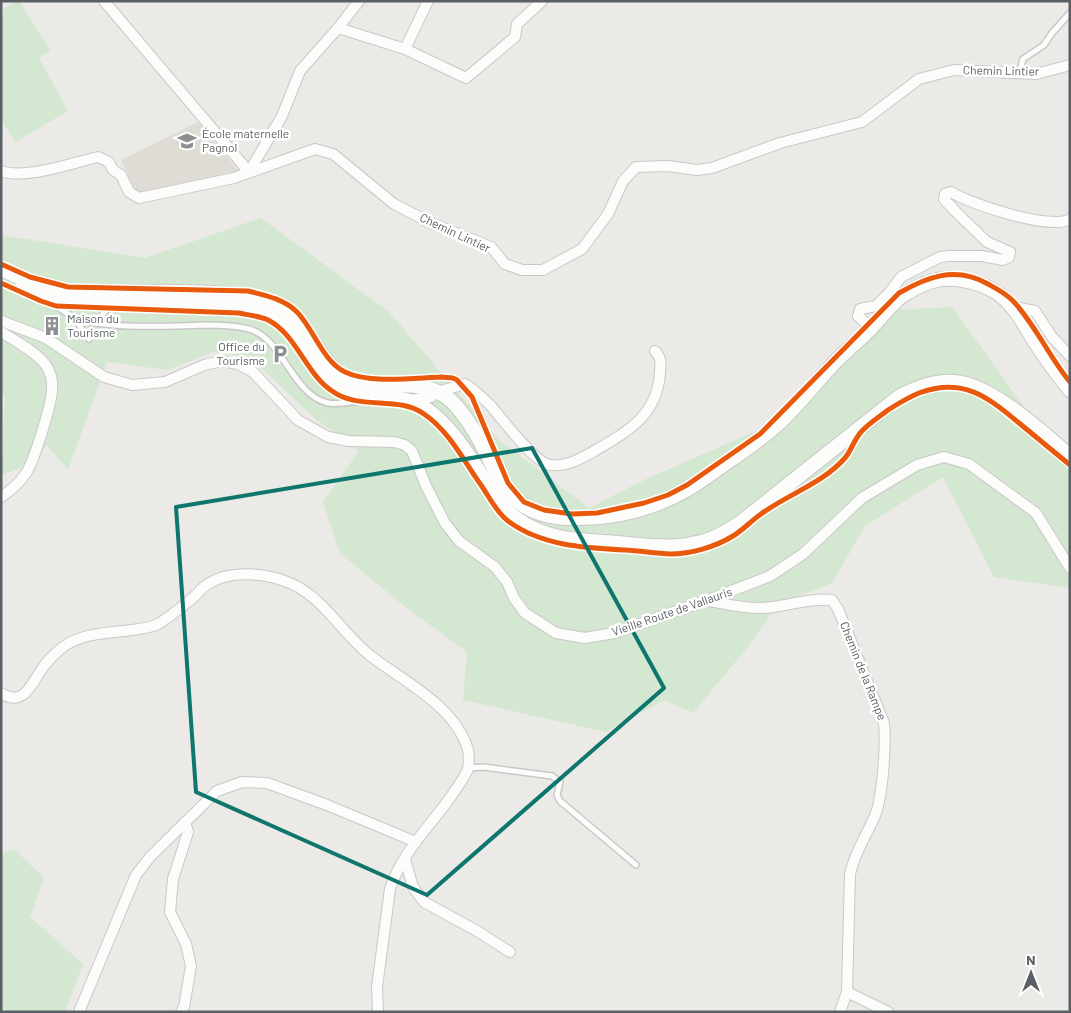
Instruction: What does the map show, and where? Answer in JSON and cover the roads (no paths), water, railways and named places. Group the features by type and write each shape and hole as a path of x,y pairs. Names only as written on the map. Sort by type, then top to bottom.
{"main road":[{"path":"1,269 32,283 62,291 216,294 262,299 278,306 292,315 337,374 352,382 429,388 445,396 458,407 472,426 504,486 514,500 540,514 565,518 598,518 644,509 690,488 780,422 839,357 900,297 918,287 937,280 972,283 1000,295 1015,310 1056,373 1070,390"},
{"path":"1,278 44,297 61,302 240,306 261,310 275,317 286,327 328,382 342,391 365,396 409,400 436,417 451,431 503,507 519,521 542,532 567,539 669,548 713,539 740,523 900,396 919,387 938,382 972,385 996,397 1070,456"}],"street":[{"path":"104,1 249,172"},
{"path":"1,171 8,174 22,174 98,157 109,162 114,170 121,174 129,192 139,198 234,178 249,172 282,116 300,71 359,1"},
{"path":"405,49 428,1"},
{"path":"338,28 405,49 466,78 515,37 517,24 542,1"},
{"name":"Chemin Lintier","path":"249,172 315,149 334,154 394,204 430,223 491,248 505,264 522,270 543,270 582,249 608,214 623,181 636,167 668,166 697,170 712,168 780,143 862,122 919,79 954,70 1036,74 1070,65"},
{"path":"870,328 858,316 860,309 876,306 901,277 922,266 940,257 949,256 982,256 1003,260 1009,257 1010,252 987,242 955,211 944,199 945,194 951,192 962,199 1027,219 1048,223 1065,222 1070,219"},
{"path":"1015,310 1019,308 1035,311 1052,337 1070,356"},
{"name":"Vieille Route de Vallauris","path":"1,321 46,338 104,377 132,385 165,382 204,365 222,361 238,364 253,372 298,420 328,437 349,442 394,442 405,445 412,451 426,486 445,523 459,541 495,567 507,582 514,598 525,613 556,633 585,638 614,633 770,576 803,554 862,498 917,465 944,457 968,464 1036,513 1070,568"},
{"path":"1,332 36,355 46,365 52,376 51,401 26,475 1,497"},
{"path":"409,400 431,397 437,392 465,384 490,405 541,461 548,465 564,465 580,459 625,434 638,422 656,395 661,364 660,356 655,351"},
{"path":"1,692 8,697 17,698 31,687 40,671 52,656 65,646 82,638 158,624 207,584 222,577 245,575 269,578 292,584 306,592 363,650 443,709 459,732 468,751 468,768 446,804 416,842 394,876 390,889 377,987 378,1012"},
{"name":"Chemin de la Rampe","path":"708,600 737,606 772,608 818,598 832,600 838,608 884,723 886,738 877,812 853,858 850,874 847,992 840,1012"},
{"path":"79,1012 136,875 150,857 217,792 242,782 267,783 327,805 416,842"},
{"path":"181,1012 184,1007 191,966 186,944 170,912 173,879 188,832 185,822"},
{"path":"405,859 413,887 424,902 510,952"},
{"path":"847,992 888,1012"}],"lane":[{"path":"1019,74 1023,59 1044,45 1070,13"},
{"path":"44,297 74,317 96,323 217,325 248,328 258,332 266,339 305,389 316,397 328,403 359,402 365,396"},
{"path":"96,323 112,304"},
{"path":"74,317 89,339"},
{"path":"468,768 484,767 552,776 560,782 557,795 560,801 636,864"}],"place":[{"name":"École maternelle Pagnol","path":"187,141"},
{"name":"Maison du Tourisme","path":"52,326"},
{"name":"Office du Tourisme","path":"280,354"}]}
